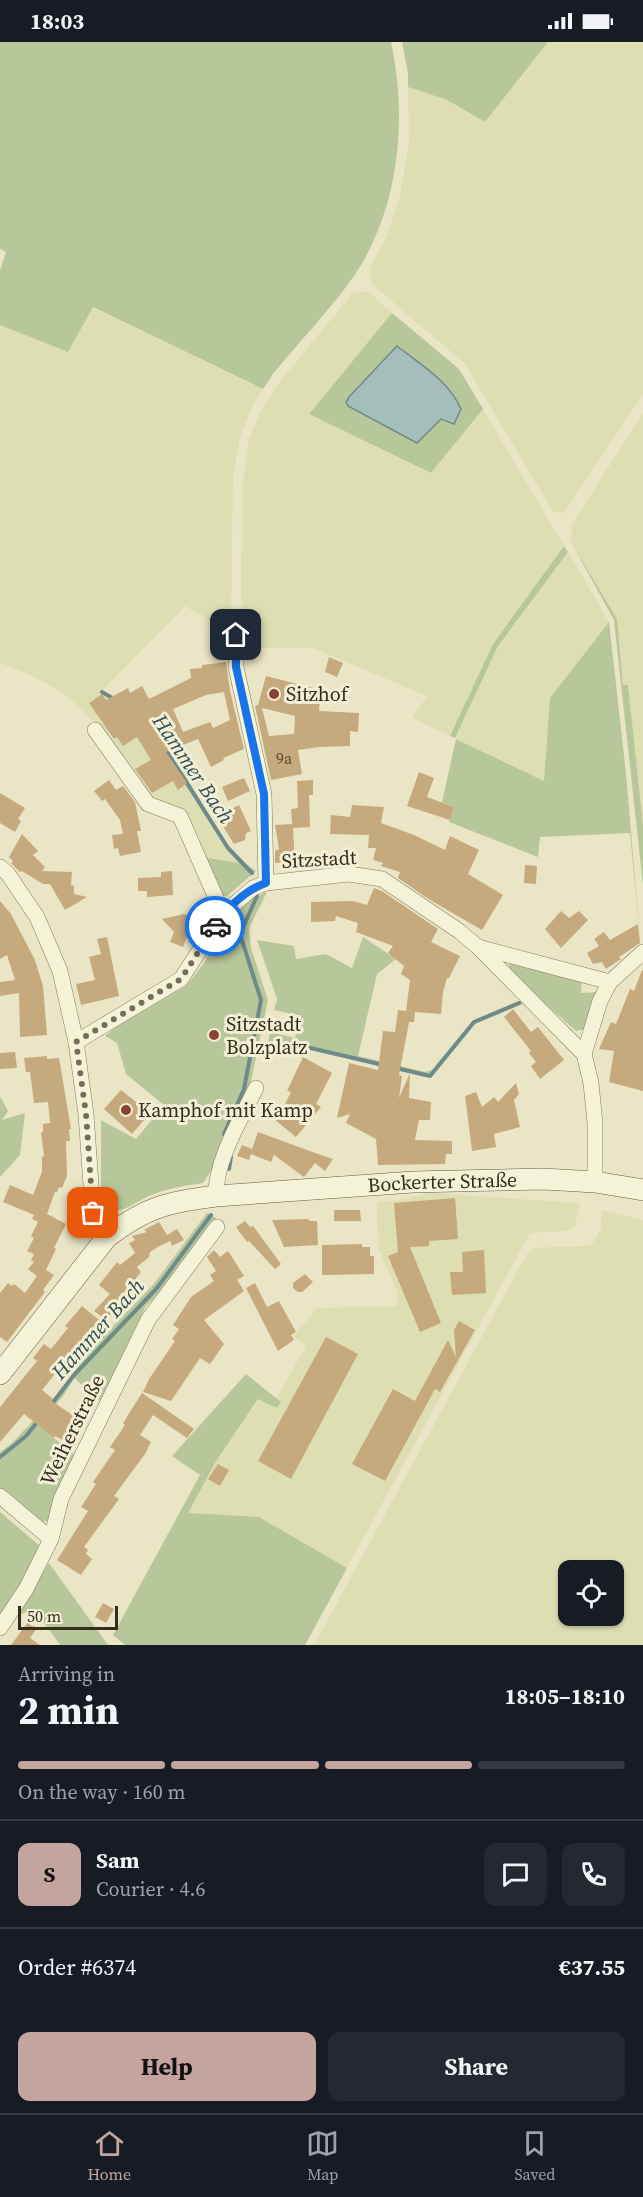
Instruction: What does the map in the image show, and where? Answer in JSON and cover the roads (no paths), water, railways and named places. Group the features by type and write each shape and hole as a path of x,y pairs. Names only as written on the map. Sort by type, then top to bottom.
{"street":[{"path":"236,635 236,667 264,794 266,883"},
{"path":"95,730 147,804 180,816 223,914"},
{"path":"0,867 8,874 37,917 60,971 76,1042 86,1114 93,1213 107,1237"},
{"name":"Sitzstadt","path":"76,1042 181,979 223,914 253,888 266,883 349,874 382,879 459,931 478,947 584,1054"},
{"name":"Sitzstadt","path":"478,947 610,982"},
{"path":"595,1182 595,1123 591,1083 584,1054 600,1001 610,982 643,952"},
{"path":"216,1196 215,1184 222,1160 256,1088"},
{"name":"Bockerter Straße","path":"0,1374 107,1237 154,1208 184,1200 216,1196 413,1182 544,1179 595,1182 643,1190"},
{"name":"Weiherstraße","path":"0,1628 26,1589 51,1539 62,1499 148,1320 217,1227"},
{"path":"0,1496 51,1539"}],"water":[{"path":"397,346 442,382 461,409 454,424 441,419 417,443 348,406 346,402"}],"waterway":[{"name":"Hammer Bach","path":"102,692 114,699"},
{"name":"Hammer Bach","path":"164,747 228,848 252,873"},
{"name":"Hammer Bach","path":"224,1134 244,1089 261,1000 240,934 257,896"},
{"path":"396,1068 430,1076 474,1022 519,1003"},
{"path":"289,1043 383,1065"},
{"name":"Hammer Bach","path":"229,1169 231,1157"},
{"name":"Hammer Bach","path":"51,1405 74,1375 157,1288 211,1215"},
{"name":"Hammer Bach","path":"0,1457 26,1436 39,1420"}],"place":[{"name":"Sitzhof","path":"274,694"},
{"name":"Sitzstadt Bolzplatz","path":"214,1035"},
{"name":"Kamphof mit Kamp","path":"126,1110"}]}
